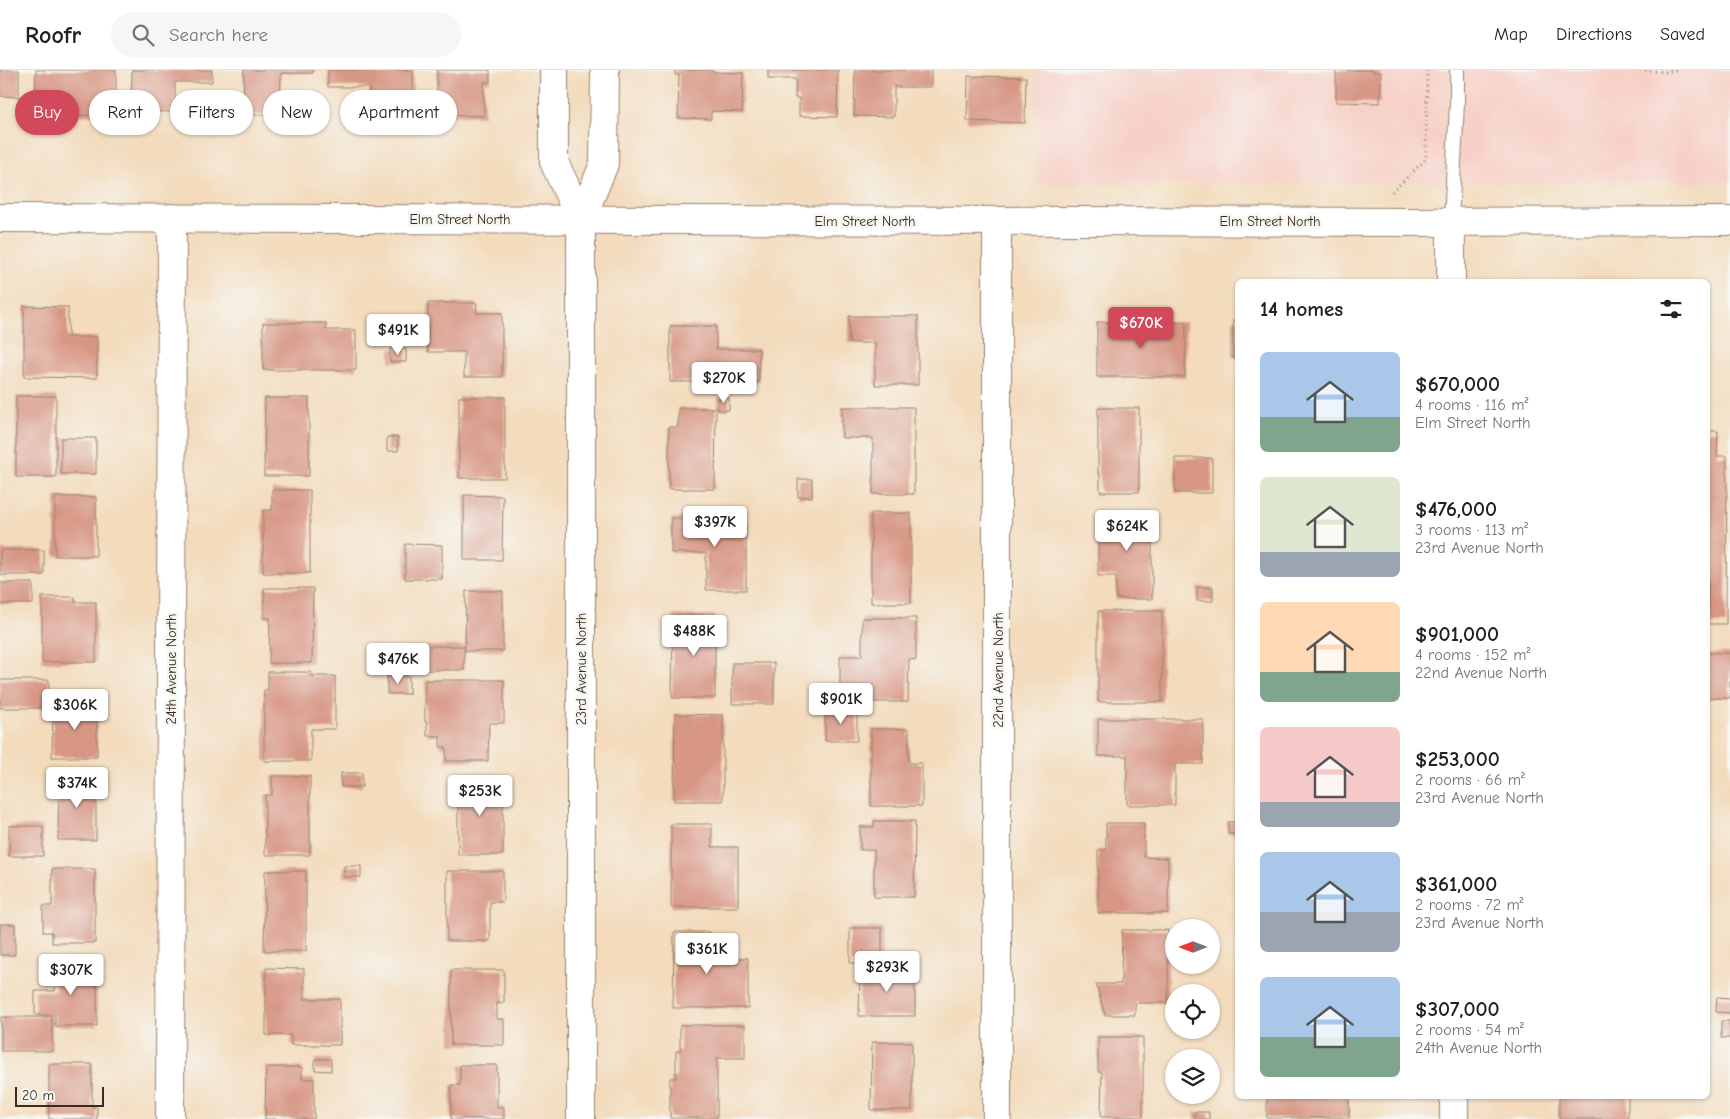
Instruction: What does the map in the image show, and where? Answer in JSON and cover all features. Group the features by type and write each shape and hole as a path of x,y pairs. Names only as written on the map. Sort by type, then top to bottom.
{"street":[{"path":"554,70 554,162 581,220"},
{"path":"581,220 604,164 605,70"},
{"name":"Elm Street North","path":"0,218 1730,222"},
{"name":"24th Avenue North","path":"170,1119 172,218"},
{"name":"23rd Avenue North","path":"581,220 581,1119"},
{"name":"22nd Avenue North","path":"997,221 998,1119"},
{"path":"1451,222 1451,279"},
{"path":"1454,1099 1454,1119"}],"lane":[{"path":"1451,222 1457,70"}],"path":[{"path":"1391,192 1426,159 1427,70"},
{"path":"1640,70 1666,72 1676,70"}],"shaded area":[{"path":"1036,70 1730,70 1730,182 1037,184"}],"building":[{"path":"0,70 19,70 19,90 15,90 15,97 0,96"},
{"path":"36,70 116,70 116,90 89,90 89,115 79,115 79,90 35,90"},
{"path":"132,70 212,70 212,82 175,82 175,90 170,90 170,112 160,112 160,90 132,90"},
{"path":"244,70 313,70 313,73 281,73 281,90 263,90 263,115 253,115 253,90 244,90"},
{"path":"328,70 413,70 413,90 369,90 369,87 328,87"},
{"path":"437,70 490,70 490,82 484,82 484,116 457,115 457,90 437,90"},
{"path":"675,70 712,70 712,72 743,73 742,112 711,111 711,119 678,118 679,75 675,75"},
{"path":"768,70 838,70 837,117 799,116 799,98 795,98 796,79 768,79"},
{"path":"855,70 931,70 931,87 894,87 894,117 854,116"},
{"path":"1336,70 1373,70 1373,72 1381,72 1380,103 1336,102"},
{"path":"968,76 1026,77 1025,123 967,121"},
{"path":"428,303 477,303 476,313 502,313 502,377 464,377 464,352 428,352"},
{"path":"24,306 68,307 68,337 97,337 97,378 24,377"},
{"path":"849,316 918,316 918,385 875,385 875,343 849,343"},
{"path":"1233,320 1235,320 1235,358 1233,358"},
{"path":"1097,322 1186,322 1185,377 1097,377"},
{"path":"263,323 326,323 326,330 356,330 356,370 263,370"},
{"path":"670,326 716,326 716,349 759,349 759,382 670,382"},
{"path":"390,349 406,349 406,362 390,362"},
{"path":"16,396 56,396 56,477 16,477"},
{"path":"459,397 505,397 505,478 459,478"},
{"path":"265,398 309,398 309,476 264,476"},
{"path":"718,398 729,398 729,410 718,410"},
{"path":"842,407 914,407 914,494 873,494 873,438 842,438"},
{"path":"678,408 716,408 715,489 669,489 669,427 678,427"},
{"path":"1098,408 1139,408 1139,492 1100,492 1100,474 1098,474"},
{"path":"1710,431 1718,431 1717,456 1727,456 1726,624 1710,624"},
{"path":"387,437 398,437 398,451 387,451"},
{"path":"61,438 96,438 96,474 61,474"},
{"path":"1175,458 1212,458 1212,493 1175,493"},
{"path":"798,479 812,479 812,497 798,497"},
{"path":"272,490 310,490 310,573 263,573 263,510 272,510"},
{"path":"464,495 503,496 502,560 464,560"},
{"path":"55,497 96,497 96,556 55,556"},
{"path":"1098,512 1152,512 1152,599 1116,599 1116,576 1098,576"},
{"path":"871,513 911,513 911,603 871,603"},
{"path":"671,518 746,518 746,590 706,590 706,553 671,553"},
{"path":"405,544 442,545 442,579 405,579"},
{"path":"0,550 44,550 44,575 0,575"},
{"path":"0,583 33,583 33,604 0,604"},
{"path":"1197,587 1213,587 1213,601 1197,601"},
{"path":"264,588 313,588 312,663 269,663 270,618 264,618"},
{"path":"466,591 503,591 503,651 465,651"},
{"path":"42,597 75,597 75,602 96,602 96,662 42,662"},
{"path":"1098,611 1162,611 1162,702 1098,702"},
{"path":"673,615 715,615 715,698 672,698"},
{"path":"862,618 916,618 916,660 909,659 908,702 840,702 840,656 862,656"},
{"path":"424,646 464,646 464,670 424,670"},
{"path":"1710,653 1730,653 1730,698 1710,698"},
{"path":"732,663 774,663 774,704 732,704"},
{"path":"268,672 311,672 311,676 335,676 335,729 311,729 311,761 264,761 264,690 268,690"},
{"path":"387,676 409,676 409,694 387,694"},
{"path":"0,680 49,680 49,708 0,708"},
{"path":"425,680 504,680 504,723 489,723 488,761 446,761 446,747 440,747 440,736 427,736"},
{"path":"53,704 97,704 97,757 52,757"},
{"path":"825,709 857,709 857,741 825,741"},
{"path":"675,714 723,715 723,801 674,801"},
{"path":"1098,719 1203,719 1203,764 1175,764 1175,805 1127,805 1127,756 1098,756"},
{"path":"871,729 909,729 909,763 922,763 922,806 871,806"},
{"path":"341,773 362,773 362,787 341,787"},
{"path":"272,776 310,776 310,855 265,855 265,795 272,795"},
{"path":"458,776 496,776 496,795 503,795 503,855 458,855"},
{"path":"59,777 96,777 96,840 58,840"},
{"path":"874,821 915,821 914,897 874,897 874,850 860,850 860,827 874,827"},
{"path":"1228,822 1235,822 1235,834 1228,834"},
{"path":"1106,823 1144,823 1144,857 1168,858 1168,913 1098,913 1098,850 1106,850"},
{"path":"671,824 712,824 712,847 738,847 738,907 671,907"},
{"path":"9,826 43,826 43,856 9,856"},
{"path":"344,866 361,866 361,877 344,877"},
{"path":"52,869 95,869 95,943 52,943 52,932 43,932 43,906 52,906"},
{"path":"265,871 306,871 306,951 264,951"},
{"path":"447,871 503,871 503,902 490,902 490,941 447,941"},
{"path":"0,924 15,924 15,955 0,955"},
{"path":"850,928 882,928 882,963 850,963"},
{"path":"1122,930 1165,930 1165,974 1168,974 1168,984 1165,984 1165,1003 1135,1003 1135,1015 1105,1015 1096,984 1121,984"},
{"path":"674,932 710,932 710,958 748,958 748,1008 673,1008"},
{"path":"55,964 97,964 97,1026 55,1026 55,1015 35,1015 35,991 55,991"},
{"path":"266,968 304,969 304,999 340,999 340,1045 291,1045 291,1035 266,1035"},
{"path":"860,969 915,969 915,1016 859,1016"},
{"path":"451,970 504,970 504,1003 497,1003 497,1019 504,1019 504,1045 451,1045"},
{"path":"1717,997 1730,998 1730,1013 1716,1012"},
{"path":"1,1017 52,1017 52,1051 1,1051"},
{"path":"1721,1021 1730,1021 1730,1038 1721,1038"},
{"path":"680,1025 745,1025 745,1058 717,1058 717,1118 670,1118 670,1078 676,1078 676,1051 680,1051"},
{"path":"1098,1037 1143,1037 1143,1117 1101,1117 1102,1072 1098,1072"},
{"path":"872,1042 912,1042 912,1110 871,1110"},
{"path":"315,1059 331,1059 331,1071 315,1070"},
{"path":"49,1064 92,1064 92,1107 97,1107 97,1119 49,1119"},
{"path":"460,1065 497,1065 497,1107 504,1107 504,1119 451,1119 451,1085 460,1085"},
{"path":"266,1067 302,1067 302,1079 314,1079 314,1119 265,1119"},
{"path":"1267,1099 1349,1099 1349,1118 1267,1118"},
{"path":"1559,1099 1628,1099 1628,1119 1559,1119"},
{"path":"1195,1112 1209,1112 1209,1119 1195,1119"}]}
